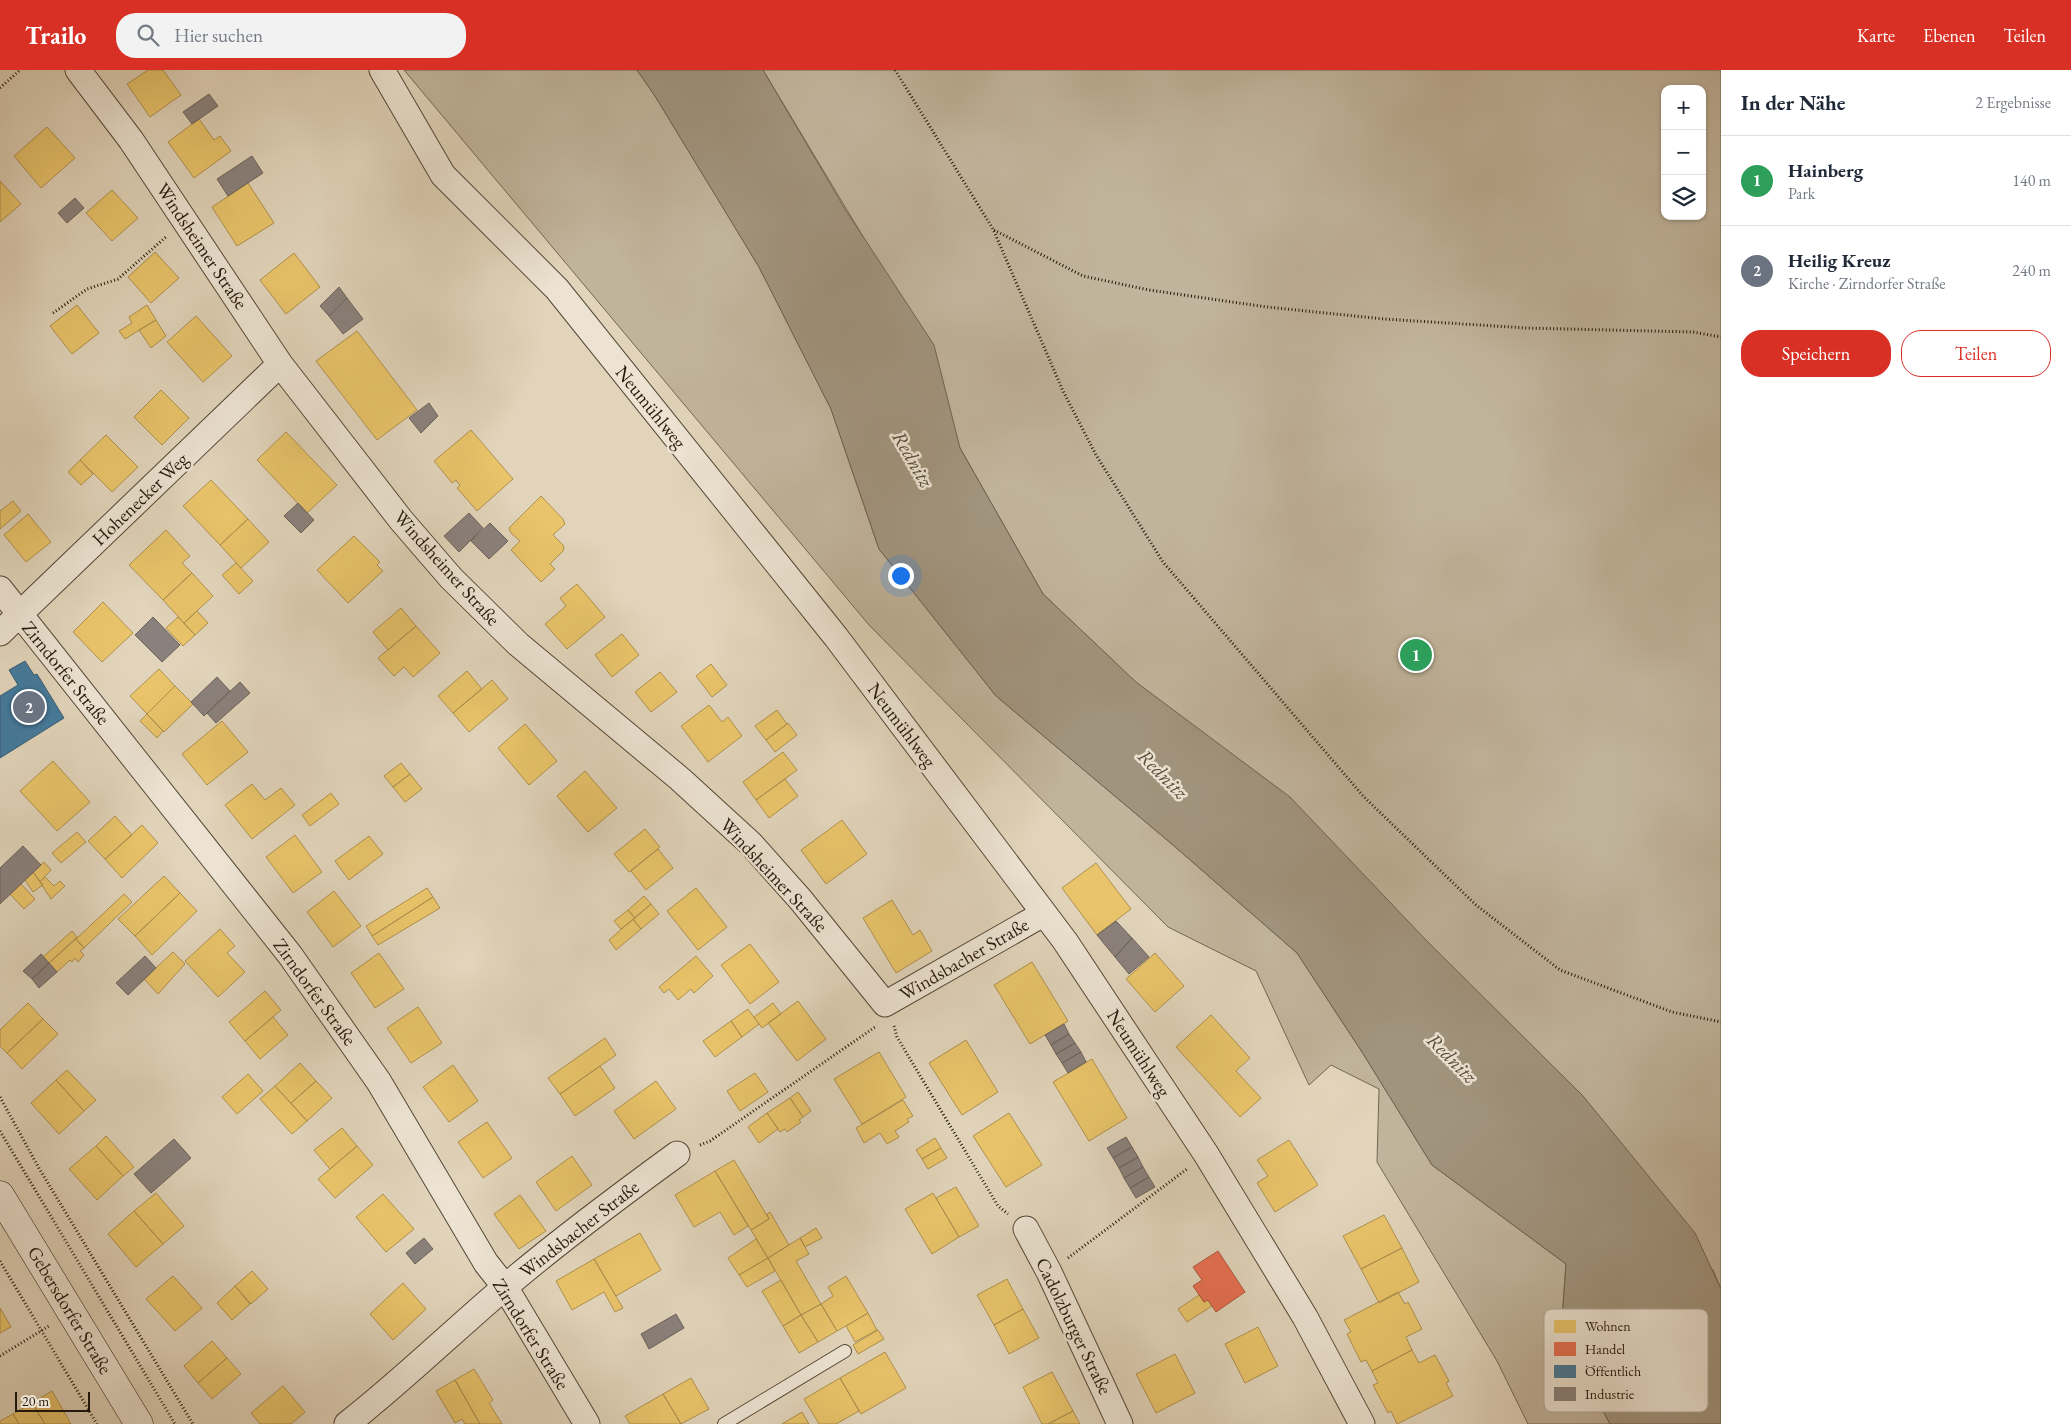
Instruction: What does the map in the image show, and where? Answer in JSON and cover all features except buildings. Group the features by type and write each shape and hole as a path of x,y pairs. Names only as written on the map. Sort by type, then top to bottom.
{"main road":[{"name":"Gebersdorfer Straße","path":"0,1195 140,1424"}],"street":[{"name":"Windsheimer Straße","path":"78,70 131,140 280,364 401,520 451,578 518,644 680,780 751,844 800,899 888,1010"},
{"name":"Neumühlweg","path":"382,70 443,175 557,289 836,637 1065,941 1206,1154 1305,1316 1362,1424"},
{"name":"Hohenecker Weg","path":"0,633 20,616 280,364"},
{"name":"Zirndorfer Straße","path":"0,589 290,955 379,1082 486,1263 505,1287 587,1424"},
{"name":"Windsbacher Straße","path":"888,1010 1043,914"},
{"name":"Windsbacher Straße","path":"347,1424 380,1398 505,1287 575,1229 677,1154"},
{"name":"Cadolzburger Straße","path":"1026,1229 1050,1272 1120,1424"}],"lane":[{"path":"724,1424 845,1352"}],"path":[{"path":"0,88 20,70"},
{"path":"895,70 993,230 1062,391 1096,455 1163,562 1364,797 1476,905 1560,970 1672,1012 1721,1022"},
{"path":"53,313 88,289 118,279 185,221"},
{"path":"993,230 1083,276 1149,290 1267,307 1384,319 1527,328 1693,332 1721,336"},
{"path":"710,1141 842,1049 888,1010 897,1037 998,1206 1026,1229"},
{"path":"0,1097 40,1170 193,1424"},
{"path":"0,1131 175,1424"},
{"path":"1050,1272 1206,1154"},
{"path":"0,1261 98,1424"},
{"path":"0,1356 71,1313"}],"shaded area":[{"path":"404,70 637,70 655,96 759,267 831,409 879,549 996,696 1173,845 1297,953 1362,1052 1432,1165 1566,1264 1563,1309 1544,1309 1544,1412 1603,1412 1610,1424 1528,1424 1497,1361 1377,1162 1379,1089 1331,1065 1309,1085 1256,971 1168,927 869,625"},
{"path":"763,70 1721,70 1721,1289 1713,1270 1127,677 1119,666 1043,594 960,448 862,235"}],"water":[{"name":"Rednitz","path":"637,70 763,70 845,209 934,345 960,448 1043,594 1136,682 1290,797 1425,939 1583,1096 1695,1233 1721,1289 1721,1424 1610,1424 1603,1412 1708,1412 1708,1309 1563,1309 1566,1264 1432,1165 1362,1052 1297,953 1173,845 996,696 879,549 831,409 759,267 655,96"}],"place":[{"name":"Hainberg","path":"1416,655"},
{"name":"Heilig Kreuz","path":"29,707"}]}
